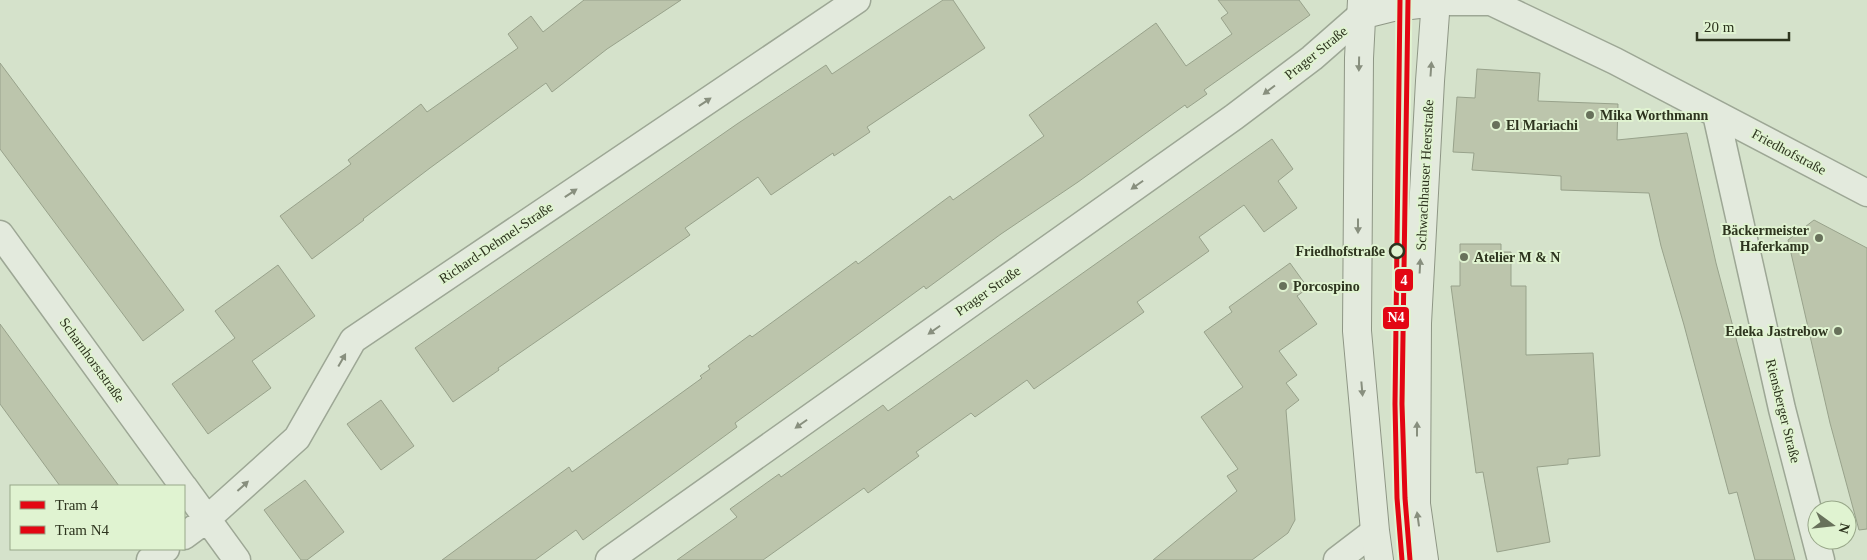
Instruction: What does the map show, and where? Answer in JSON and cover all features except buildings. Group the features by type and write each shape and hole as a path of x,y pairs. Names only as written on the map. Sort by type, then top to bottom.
{"main road":[{"path":"1379,560 1374,531 1358,331 1359,58 1361,8 1394,7 1436,1"},
{"name":"Schwachhauser Heerstraße","path":"1424,560 1416,504 1417,323 1436,1"}],"street":[{"name":"Richard-Dehmel-Straße","path":"185,535 207,519 297,438 353,340 857,0"},
{"name":"Friedhofstraße","path":"1436,1 1491,2 1615,61 1867,193"},
{"name":"Prager Straße","path":"609,560 1234,117 1312,58 1361,8"},
{"name":"Riensberger Straße","path":"1716,114 1782,409 1821,560"},
{"name":"Scharnhorststraße","path":"0,234 183,485"},
{"name":"Scharnhorststraße","path":"185,487 237,560"},
{"path":"1337,560 1374,531"},
{"path":"150,560 165,550"}],"tram line":[{"name":"N4","path":"1400,0 1395,404 1397,498 1402,560"},
{"name":"4","path":"1408,0 1402,404 1405,498 1410,560"}],"place":[{"name":"Mika Worthmann","path":"1590,115"},
{"name":"El Mariachi","path":"1496,125"},
{"name":"Bäckermeister Haferkamp","path":"1819,238"},
{"name":"Friedhofstraße","path":"1397,251"},
{"name":"Atelier M & N","path":"1464,257"},
{"name":"Porcospino","path":"1283,286"},
{"name":"Edeka Jastrebow","path":"1838,331"}]}
